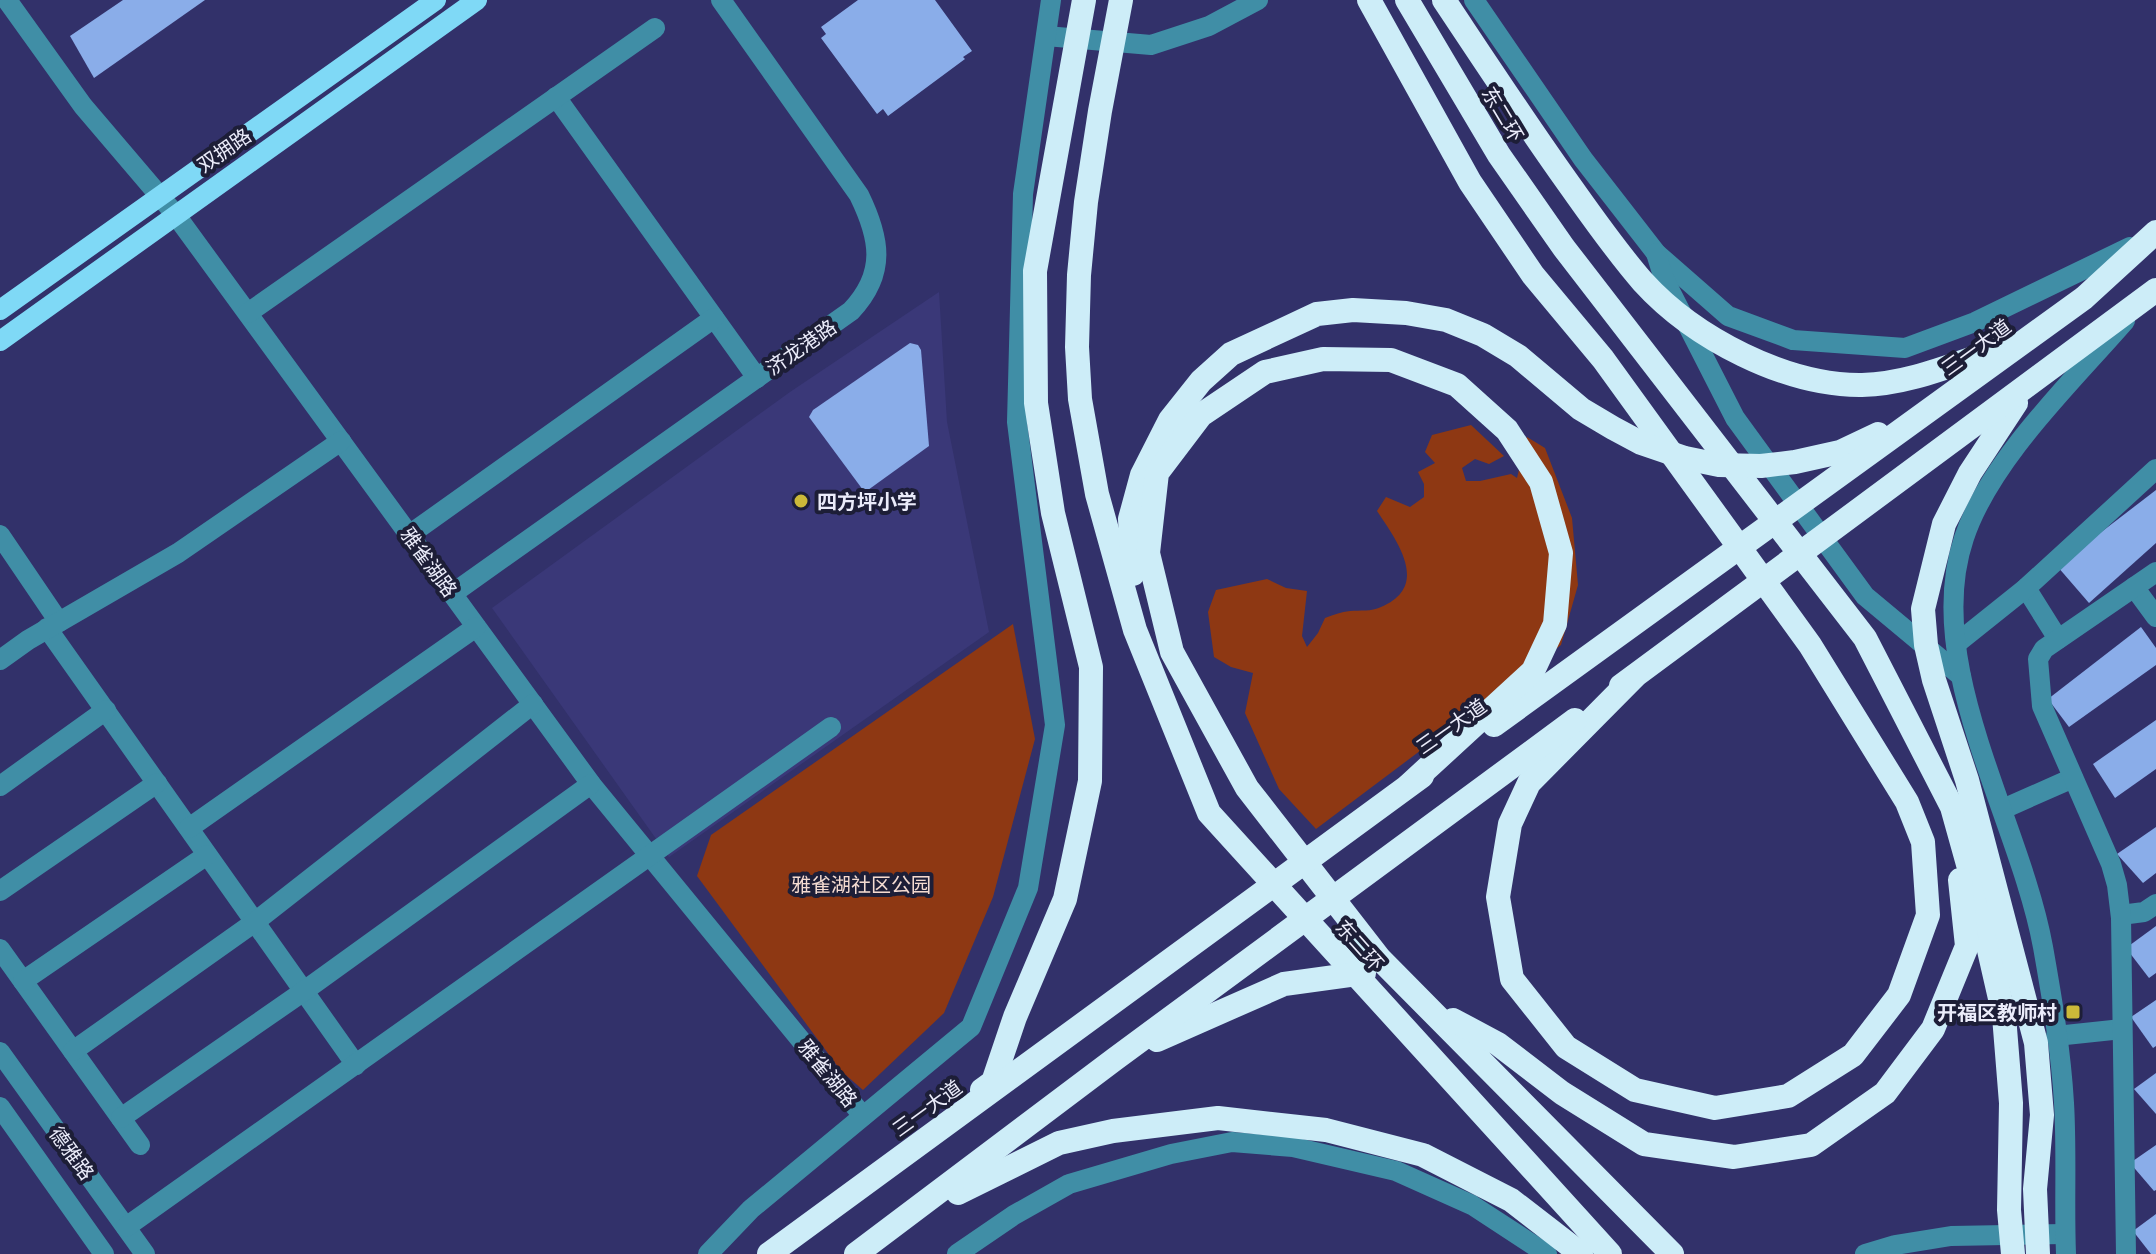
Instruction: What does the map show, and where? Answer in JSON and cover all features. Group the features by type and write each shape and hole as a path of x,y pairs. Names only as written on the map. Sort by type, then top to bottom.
{"highway":[{"path":"817,1219 993,1082 1015,1017 1065,899 1090,781 1091,667 1053,513 1036,403 1035,271 1084,0"},
{"path":"1121,0 1086,202 1079,275 1077,347 1080,399 1097,494 1135,630"},
{"path":"1369,0 1470,182 1533,275 1603,359 1810,645 1907,802 1923,842 1928,915 1899,995 1853,1055 1788,1096 1715,1108 1635,1090 1566,1047 1512,979 1498,897 1510,824 1529,783 1634,677"},
{"name":"东二环","path":"1407,0 1499,155 1564,248 1865,638 1952,807"},
{"path":"1444,0 1615,248 1646,284 1732,351 1784,371 1822,381 1863,385 1913,378 1991,352 2084,298"},
{"name":"三一大道","path":"769,1254 1409,785 2084,298 2156,232"},
{"path":"856,1254 2152,293"},
{"path":"1135,630 1130,519 1142,475 1170,420 1201,381 1231,354 1317,314 1353,310 1406,313 1446,320 1483,335 1518,356 1581,409 1641,443 1685,458 1719,465 1772,465 1840,452 1931,410"},
{"path":"1409,785 1533,671 1555,624 1561,553 1541,482 1507,430 1457,385 1391,360 1323,359 1265,372 1201,415 1157,473 1148,553 1172,652 1247,788 1380,959 1672,1254"},
{"path":"2025,387 1970,473 1944,524 1923,609 1926,645 1934,680 1967,780 2036,1043 2042,1115 2035,1189 2038,1254"},
{"name":"东二环","path":"1135,630 1209,813 1610,1254"},
{"path":"1115,1059 1284,984 1362,972 1498,1044 1562,1093 1644,1144 1734,1157 1811,1145 1885,1093 1933,1029 1967,946 1952,807"},
{"path":"1952,807 1976,893 2004,1016 2011,1103 2009,1210 2013,1254"},
{"path":"879,1237 995,1173 1059,1143 1113,1131 1218,1118 1326,1130 1423,1155 1511,1200 1581,1254"}],"main road":[{"name":"双拥路","path":"0,310 436,0"},
{"name":"双拥路","path":"0,341 477,0"}],"street":[{"name":"济龙港路","path":"452,594 851,311 870,286 878,248 872,222 859,195 721,0"},
{"path":"708,1254 751,1209 971,1027 1028,888 1055,725 1017,422 1023,194 1051,0"},
{"path":"1046,36 1151,45 1209,26 1258,0"},
{"path":"1474,0 1583,159 1656,253 1728,316 1793,340 1905,348 1975,322 2112,258 2156,232"},
{"name":"雅雀湖路","path":"7,12 161,195 591,784 863,1116"},
{"path":"248,313 655,28"},
{"path":"556,97 757,378"},
{"path":"1656,253 1664,279 1735,418 1865,596 1961,676"},
{"path":"1865,1254 1895,1245 1951,1236 2066,1244 2064,1103 2043,946 2030,890 1961,676 1953,589 1963,541 1977,504 1999,468 2152,293"},
{"path":"409,535 714,318"},
{"path":"0,660 53,625 178,553 341,441"},
{"path":"1956,644 2026,588 2156,469"},
{"path":"0,535 106,710 356,1065"},
{"path":"2126,1254 2121,915 2117,885 2111,864 2042,706 2038,659 2044,649 2156,572"},
{"path":"2134,587 2156,617"},
{"path":"2026,588 2058,639"},
{"path":"189,828 476,627"},
{"path":"73,1051 255,922 533,704"},
{"path":"0,786 106,710"},
{"path":"126,1227 831,727"},
{"path":"2003,809 2073,778"},
{"path":"0,891 157,783"},
{"path":"121,1118 304,991 591,784"},
{"path":"23,981 207,855"},
{"path":"2121,915 2144,912 2156,904"},
{"path":"0,949 140,1145"},
{"path":"2056,1036 2122,1029"},
{"name":"德雅路","path":"0,1052 145,1254"},
{"name":"德雅路","path":"0,1107 104,1254"},
{"path":"957,1254 1014,1215 1069,1184 1171,1154 1232,1142 1293,1147 1396,1171 1472,1205 1547,1254"}],"shaded area":[{"name":"四方坪小学","path":"939,292 947,422 989,632 669,857 492,608 790,392"}],"green space":[{"path":"1471,425 1504,456 1489,464 1475,459 1462,468 1466,481 1511,474 1517,478 1527,437 1545,448 1572,518 1578,585 1561,645 1316,829 1279,789 1245,713 1253,673 1231,667 1214,657 1208,612 1216,590 1267,579 1286,588 1307,591 1302,636 1307,647 1325,618 1347,611 1377,609 1396,598 1404,587 1407,575 1405,562 1377,511 1386,497 1410,507 1424,497 1424,484 1418,472 1435,463 1425,452 1432,435"},
{"name":"雅雀湖社区公园","path":"1013,624 1035,739 993,897 944,1013 863,1090 841,1071 697,876 711,835"}],"building":[{"path":"123,0 205,0 94,78 70,36"},
{"path":"858,0 935,0 972,51 888,116 883,109 877,114 821,38 826,34 821,27"},
{"path":"910,343 918,345 921,350 929,446 868,490 863,490 809,417 813,410"},
{"path":"2156,490 2156,543 2089,603 2057,566"},
{"path":"2141,627 2156,648 2156,665 2069,727 2048,699"},
{"path":"2156,720 2156,769 2115,798 2093,764"},
{"path":"2156,827 2156,873 2143,883 2117,854"},
{"path":"2156,926 2156,973 2149,978 2126,948"},
{"path":"2156,1000 2156,1046 2153,1048 2131,1017"},
{"path":"2156,1073 2156,1114 2134,1089"},
{"path":"2156,1145 2156,1190 2154,1191 2130,1163"},
{"path":"2156,1214 2156,1254 2151,1254 2133,1231"}],"place":[{"name":"四方坪小学","path":"801,501"},
{"name":"开福区教师村","path":"2073,1012"}]}
